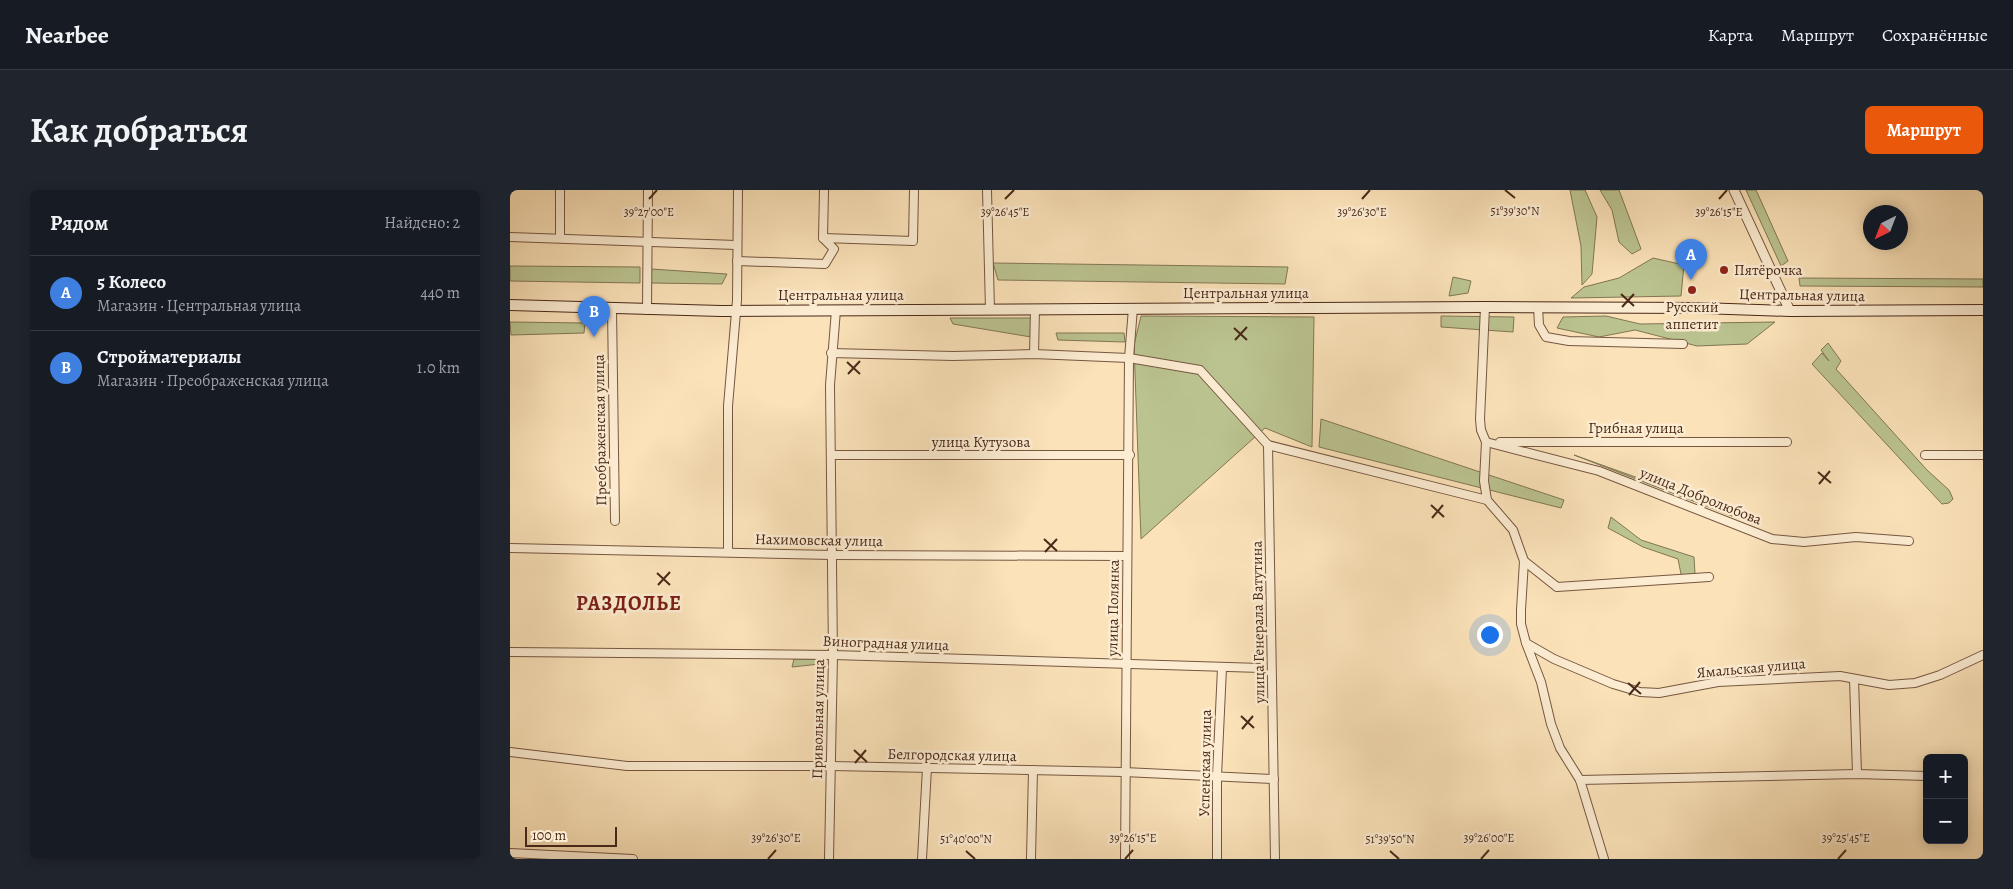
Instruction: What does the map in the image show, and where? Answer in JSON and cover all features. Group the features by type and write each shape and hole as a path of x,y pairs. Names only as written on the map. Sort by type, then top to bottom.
{"main road":[{"name":"Центральная улица","path":"510,305 647,310 1538,307 1790,311 1983,310"}],"street":[{"path":"560,190 560,238"},
{"path":"647,310 648,190"},
{"path":"728,552 728,406 736,310 738,190"},
{"path":"737,261 825,264 834,249 823,238 824,190"},
{"path":"823,238 914,241 914,190"},
{"path":"987,190 990,310"},
{"path":"1734,190 1790,311"},
{"path":"510,237 736,245"},
{"path":"1485,307 1480,419 1481,430 1486,442 1484,481 1487,500 1513,530 1521,548 1524,561 1521,624 1526,643 1541,682 1551,724 1560,748 1580,780 1604,859"},
{"path":"1538,307 1539,326 1546,337 1569,341 1683,344"},
{"name":"улица Полянка","path":"1125,859 1124,772 1130,454 1129,358 1133,308"},
{"name":"Преображенская улица","path":"612,309 615,521"},
{"path":"1034,354 1035,309"},
{"name":"Привольная улица","path":"829,859 833,655 831,352 836,310"},
{"path":"831,352 910,355 1034,354 1129,358 1200,370 1268,445 1487,500"},
{"name":"Грибная улица","path":"1486,442 1787,442"},
{"name":"улица Добролюбова","path":"1486,442 1599,471 1772,539 1804,542 1856,537 1910,541"},
{"name":"улица Генерала Ватутина","path":"1268,445 1275,859"},
{"name":"улица Кутузова","path":"832,455 1130,454"},
{"path":"1925,455 1983,455"},
{"name":"Нахимовская улица","path":"510,548 832,555 1127,556"},
{"path":"1524,561 1557,587 1709,577"},
{"name":"Ямальская улица","path":"1526,643 1554,659 1613,684 1640,692 1659,693 1718,682 1840,676 1889,685 1915,683 1940,675 1983,655"},
{"name":"Виноградная улица","path":"510,652 833,655 1261,668"},
{"name":"Успенская улица","path":"1217,859 1217,776 1222,668"},
{"path":"1854,678 1857,774"},
{"name":"Белгородская улица","path":"510,752 627,766 832,766 1033,770 1274,779"},
{"path":"922,859 927,768"},
{"path":"1031,859 1033,770"},
{"path":"1580,780 1857,774 1923,776"},
{"path":"510,853 633,859"}],"green space":[{"path":"1570,190 1585,190 1597,217 1592,274 1582,285 1581,246"},
{"path":"1600,190 1619,190 1641,249 1632,254 1619,242 1612,210"},
{"path":"1746,190 1756,190 1788,261 1781,266"},
{"path":"1653,258 1684,265 1681,296 1571,298 1584,287 1619,278"},
{"path":"993,263 1288,267 1285,284 998,280"},
{"path":"510,266 640,267 640,283 510,281"},
{"path":"651,269 727,274 722,284 651,283"},
{"path":"1453,277 1471,281 1468,293 1449,296"},
{"path":"1799,278 1983,279 1983,287 1800,286"},
{"path":"1141,316 1314,317 1312,447 1265,428 1141,539 1134,345"},
{"path":"1441,316 1514,317 1513,332 1441,327"},
{"path":"1606,316 1640,324 1775,322 1747,344 1697,346 1635,330 1599,337 1557,328 1563,317"},
{"path":"950,318 1031,318 1031,337 953,324"},
{"path":"510,322 585,323 584,333 511,335"},
{"path":"1056,333 1124,333 1125,342 1058,340"},
{"path":"1828,343 1841,361 1836,369 1927,470 1949,490 1953,499 1949,503 1942,504 1812,364 1822,353 1829,361 1821,350"},
{"path":"1321,419 1564,500 1561,508 1319,447"},
{"path":"1574,455 1733,512 1737,518"},
{"path":"1611,517 1641,540 1694,557 1695,574 1682,579 1678,559 1643,547 1608,528"},
{"path":"794,659 820,659 820,664 792,667"}],"place":[{"name":"Пятёрочка","path":"1724,270"},
{"name":"5 Колесо","path":"1691,280"},
{"name":"Русский аппетит","path":"1692,290"},
{"name":"Стройматериалы","path":"594,337"}],"district":[{"name":"РАЗДОЛЬЕ","path":"629,603"}]}
